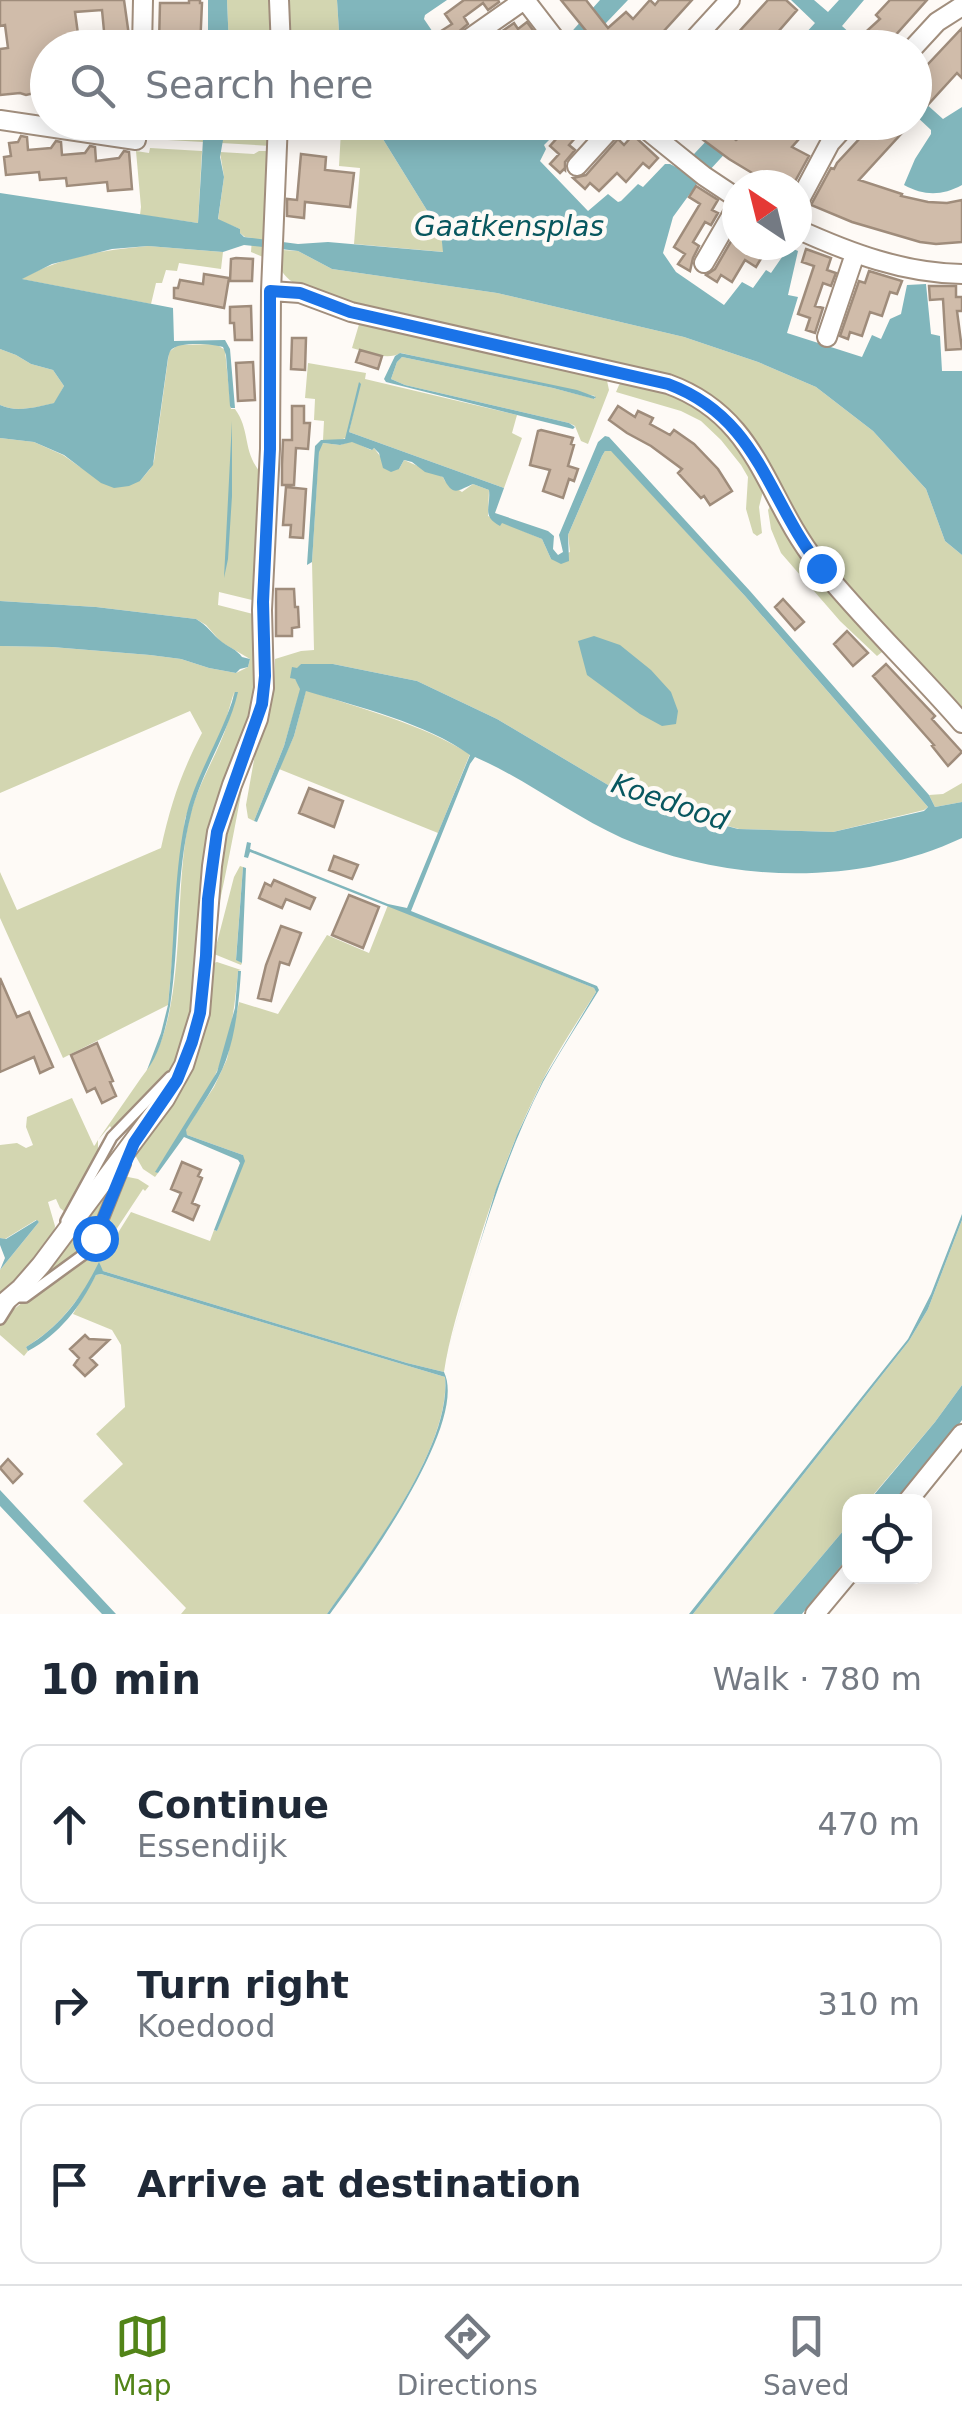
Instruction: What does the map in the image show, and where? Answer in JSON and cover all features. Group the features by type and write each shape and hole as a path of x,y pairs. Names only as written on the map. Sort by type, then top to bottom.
{"street":[{"path":"142,30 143,0"},
{"path":"280,0 281,30"},
{"path":"480,30 524,0 548,30"},
{"path":"702,30 730,0"},
{"path":"930,30 962,6"},
{"path":"0,120 30,124"},
{"path":"6,1302 59,1242 166,1099 184,1065 200,1013 217,832 258,719 264,688 262,610 277,140"},
{"path":"578,166 601,140"},
{"path":"659,140 722,188"},
{"path":"812,177 833,140"},
{"path":"704,264 722,232"},
{"path":"812,235 855,254 908,269 962,274"},
{"path":"828,337 855,254"},
{"path":"270,291 300,293 350,312 668,384 709,404 750,449 794,530 821,568 962,723"},
{"path":"913,1494 962,1434"},
{"path":"815,1614 842,1582"}],"lane":[{"path":"59,1242 72,1208 112,1138 184,1065"},
{"path":"6,1302 25,1297 91,1248 134,1143"},
{"path":"0,1319 10,1303 6,1302"}],"green space":[{"path":"227,0 274,0 275,30 228,30"},
{"path":"285,0 337,0 339,30 286,30"},
{"path":"222,140 271,140 271,146 221,143"},
{"path":"340,140 384,140 441,233 444,252 354,244 360,168 339,166"},
{"path":"150,148 202,151 198,223 140,215 136,151 149,153"},
{"path":"271,151 263,282 263,257 251,252 252,238 218,220 224,177 220,152"},
{"path":"277,241 283,241 283,250 298,251 332,269 497,293 684,337 816,387 873,431 926,489 945,541 962,555 962,715 826,567 720,405 314,293 284,274"},
{"path":"148,246 223,252 221,269 179,263 177,271 166,270 162,283 156,283 151,304 21,279 83,256"},
{"path":"360,321 606,376 609,390 588,444 581,441 575,426 569,423 391,379 402,357 595,396 401,353 383,356 352,348"},
{"path":"216,344 225,350 231,409 240,417 251,457 261,473 252,600 219,592 218,605 253,614 253,633 259,636 258,698 232,772 196,1004 180,1061 98,1140 157,1052 167,1022 190,816 224,734 234,692 185,819 168,1005 63,1058 0,918 0,872 17,910 161,848 177,789 202,733 190,711 0,793 0,646 150,655 236,673 248,667 250,659 221,642 196,619 0,601 0,438 34,442 80,467 140,481 154,461 169,352 178,345"},
{"path":"0,349 53,370 64,386 55,403 20,409 0,405"},
{"path":"308,363 366,373 365,379 517,415 512,433 522,438 504,488 349,432 360,382 346,438 323,440 324,421 314,420 315,399 305,398"},
{"path":"624,380 689,399 733,436 764,487 759,507 762,533 753,533 746,509 748,477 721,440 701,421 681,411 616,392"},
{"path":"352,441 374,448 399,469 404,460 443,477 462,492 473,484 489,490 488,516 542,539 551,559 570,552 568,535 602,456 605,451 612,451 745,596 928,807 833,832 739,829 635,801 497,719 417,681 333,664 301,664 295,679 301,688 284,746 254,821 248,818 246,805 260,726 274,687 275,659 314,650 312,562 319,447 323,443 340,445"},
{"path":"772,503 887,648 877,656 840,621 781,553 771,529 768,510"},
{"path":"306,690 411,725 470,754 438,833 279,769 294,736"},
{"path":"248,757 225,875 210,944 219,848"},
{"path":"962,783 962,802 935,807 929,795 943,794"},
{"path":"240,866 243,867 236,959 241,965 214,954"},
{"path":"388,905 596,992 548,1071 507,1161 462,1296 444,1372 100,1267 59,1321 26,1347 24,1356 0,1335 0,1323 94,1251 105,1254 108,1248 99,1239 123,1176 149,1186 143,1189 108,1242 111,1244 131,1212 210,1241 243,1155 187,1135 185,1130 214,1087 227,1059 239,1002 278,1014 327,935 369,953"},
{"path":"217,962 241,970 226,1047 204,1097 155,1177 143,1169 135,1155 169,1103 211,964"},
{"path":"72,1098 94,1146 98,1140 98,1153 66,1213 56,1199 48,1202 55,1226 53,1241 0,1299 0,1270 39,1222 0,1238 0,1145 33,1145 26,1127 27,1117"},
{"path":"116,1177 88,1242 24,1293"},
{"path":"962,1220 962,1385 874,1494 842,1494 842,1532 773,1614 693,1614 909,1341 928,1309"},
{"path":"96,1275 445,1377 435,1436 421,1468 384,1533 327,1614 181,1614 186,1608 83,1501 123,1464 96,1434 125,1407 121,1345 112,1330 73,1314"}],"water":[{"path":"208,0 227,0 228,30 208,30"},
{"path":"337,0 447,0 425,15 431,30 339,30"},
{"path":"600,0 628,0 599,30 573,30"},
{"path":"791,0 814,0 828,12 839,0 864,0 842,26 846,30 809,30 815,23"},
{"path":"962,107 962,185 933,193 904,185 927,140 932,140 932,109 943,119"},
{"name":"Gaatkensplas","path":"203,140 223,140 220,157 224,177 218,219 240,229 244,237 443,252 441,233 384,140 549,140 540,161 588,211 608,194 621,201 638,184 643,187 665,164 680,169 707,140 737,140 673,217 663,253 676,272 724,305 742,282 753,288 766,270 771,273 780,260 796,260 788,295 798,297 787,333 862,357 872,335 881,339 890,319 901,314 907,285 926,284 931,334 940,336 942,371 962,371 962,555 945,541 926,489 873,431 816,387 684,337 497,293 332,269 298,251 244,245 223,252 148,246 112,249 52,264 22,279 173,308 174,341 225,340 230,349 235,408 230,406 223,347 189,344 171,350 153,465 140,481 114,488 64,455 34,442 0,438 0,405 20,409 54,403 64,386 53,370 0,349 0,193 198,223"},
{"path":"400,353 596,397 402,357 391,379 569,423 573,429 386,382 395,356"},
{"path":"359,382 349,432 504,488 495,513 548,531 554,536 553,549 558,555 563,552 559,535 598,442 609,437 750,591 929,795 935,807 962,802 962,838 922,854 836,871 748,871 662,853 622,838 475,757 411,911 599,990 527,1115 472,1269 496,1189 517,1135 543,1080 596,992 250,852 248,858 244,857 247,842 251,843 250,849 407,908 470,755 412,725 306,691 294,736 257,822 254,821 284,746 300,689 295,679 290,678 292,667 333,664 417,681 497,719 635,801 738,829 833,832 928,807 745,596 611,451 602,456 568,535 569,561 561,564 551,559 542,539 494,522 489,515 489,490 473,484 453,490 443,477 425,472 412,462 404,460 399,469 391,472 383,468 374,448 352,442 323,443 319,452 312,562 307,565 315,446 321,440 345,439"},
{"path":"232,421 232,496 224,578"},
{"path":"0,601 196,619 242,657 250,659 248,667 236,673 150,655 0,646"},
{"path":"594,636 620,645 651,670 671,692 678,711 676,724 662,726 640,714 587,675 578,641"},
{"path":"235,692 234,708 191,814 182,861 170,1006 159,1048 147,1070 168,1005 185,821"},
{"path":"243,867 246,868 242,963 236,960"},
{"path":"238,971 236,1016 226,1060 186,1130 187,1135 243,1155 245,1161 217,1231 214,1230 238,1160 184,1137 155,1172 217,1072 235,1008"},
{"path":"962,1214 928,1309 909,1341 693,1614 689,1614 908,1339 931,1294"},
{"path":"37,1220 0,1270 5,1258 0,1238 6,1239"},
{"path":"99,1262 103,1271 444,1372 445,1377 101,1274 96,1275 76,1309 59,1328 28,1351 26,1347 69,1310"},
{"path":"445,1378 448,1395 427,1460 387,1532 327,1614 384,1532 421,1468 444,1405"},
{"path":"962,1385 962,1420 951,1436 901,1494 875,1494"},
{"path":"0,1490 116,1614 102,1614 0,1506"},
{"path":"842,1532 842,1565 802,1614 773,1614"}],"building":[{"path":"0,0 124,0 128,30 104,30 102,10 75,12 77,30 30,30 30,94 0,95 0,49 8,48 5,25 0,26"},
{"path":"464,0 499,2 488,10 483,3 464,17 468,24 461,30 443,30 452,24 445,14"},
{"path":"561,0 586,0 608,28 626,12 633,19 650,0 655,5 659,0 692,0 665,30 585,30"},
{"path":"768,0 786,0 797,10 780,30 740,30"},
{"path":"890,0 927,0 900,30 868,30 880,19 876,15"},
{"path":"160,3 202,3 201,30 159,30"},
{"path":"527,22 533,30 504,30 514,23 518,29"},
{"path":"962,28 962,78 957,73 932,100 932,60"},
{"path":"21,136 27,137 28,150 51,148 56,141 61,142 62,155 85,153 90,146 95,147 96,161 119,158 124,151 129,152 132,189 108,191 107,182 67,186 66,178 40,180 39,172 6,175 4,157 11,156 9,143 18,142"},
{"path":"555,140 573,140 569,145 575,150 560,173 550,164 559,154 550,146"},
{"path":"617,140 624,145 628,140 638,140 658,158 649,168 643,163 626,182 617,173 599,191 590,183 585,189 573,178 586,175"},
{"path":"703,140 798,140 792,147 809,156 801,170 747,170"},
{"path":"858,140 896,140 859,180 928,202 962,200 962,242 920,242 812,205 831,168"},
{"path":"301,154 326,157 325,170 354,173 350,207 305,202 304,218 287,216 287,199 297,200"},
{"path":"696,186 718,200 712,210 718,213 711,225 705,222 693,242 699,246 690,271 678,264 685,254 674,247 700,204 689,197"},
{"path":"812,251 831,258 827,270 836,273 831,286 823,283 815,306 823,308 815,333 806,330 810,318 798,314 814,266 802,262 812,260"},
{"path":"722,257 722,260 745,260 732,282 721,275 717,282 706,275"},
{"path":"231,259 253,259 252,281 230,281"},
{"path":"869,271 902,281 897,294 890,292 882,316 870,312 862,336 850,332 848,339 840,336 859,281 865,283"},
{"path":"204,274 229,278 224,308 174,298 174,288 178,288 180,280 203,284"},
{"path":"929,286 956,286 956,297 962,297 962,311 957,311 962,349 946,350 943,299 930,300"},
{"path":"251,306 252,340 235,340 230,307"},
{"path":"292,338 306,338 305,370 291,369"},
{"path":"360,350 382,356 378,369 356,362"},
{"path":"253,362 255,400 238,401 236,363"},
{"path":"292,406 304,406 304,423 310,423 308,449 296,448 294,485 282,485 283,440 292,440"},
{"path":"618,406 635,417 638,411 653,418 650,424 670,435 674,430 694,444 732,491 710,505 678,473 682,469 609,420"},
{"path":"541,430 573,438 568,466 578,469 574,481 569,479 563,498 543,491 550,470 530,465"},
{"path":"286,487 306,489 303,538 290,537 291,525 283,525"},
{"path":"276,589 294,589 299,627 292,628 292,636 276,636"},
{"path":"783,599 804,622 795,630 775,607"},
{"path":"847,631 868,653 853,666 834,644"},
{"path":"886,664 935,716 932,719 962,752 948,766 873,676"},
{"path":"309,788 343,801 334,827 299,813"},
{"path":"334,856 358,865 352,879 329,870"},
{"path":"274,880 315,898 310,909 286,899 282,908 259,898 265,883 271,886"},
{"path":"349,895 379,907 363,948 332,935"},
{"path":"281,926 301,933 289,965 280,962 271,1001 258,998"},
{"path":"0,978 17,1017 29,1012 53,1067 40,1073 34,1057 0,1072"},
{"path":"97,1043 116,1096 102,1103 95,1088 87,1092 71,1055"},
{"path":"182,1162 201,1170 198,1176 202,1178 192,1203 199,1206 193,1220 173,1211 181,1193 171,1189"},
{"path":"85,1335 89,1339 109,1340 90,1358 97,1365 85,1376 74,1365 79,1358 70,1349"},
{"path":"8,1459 22,1474 13,1483 0,1468"}],"route":[{"path":"95,1238 134,1143 177,1080 192,1042 200,1013 217,832 262,704 270,449 270,291 300,293 350,312 668,384 696,396 721,414 750,449 794,530 821,568"}],"water label":[{"name":"Koedood","path":"670,802"}]}
